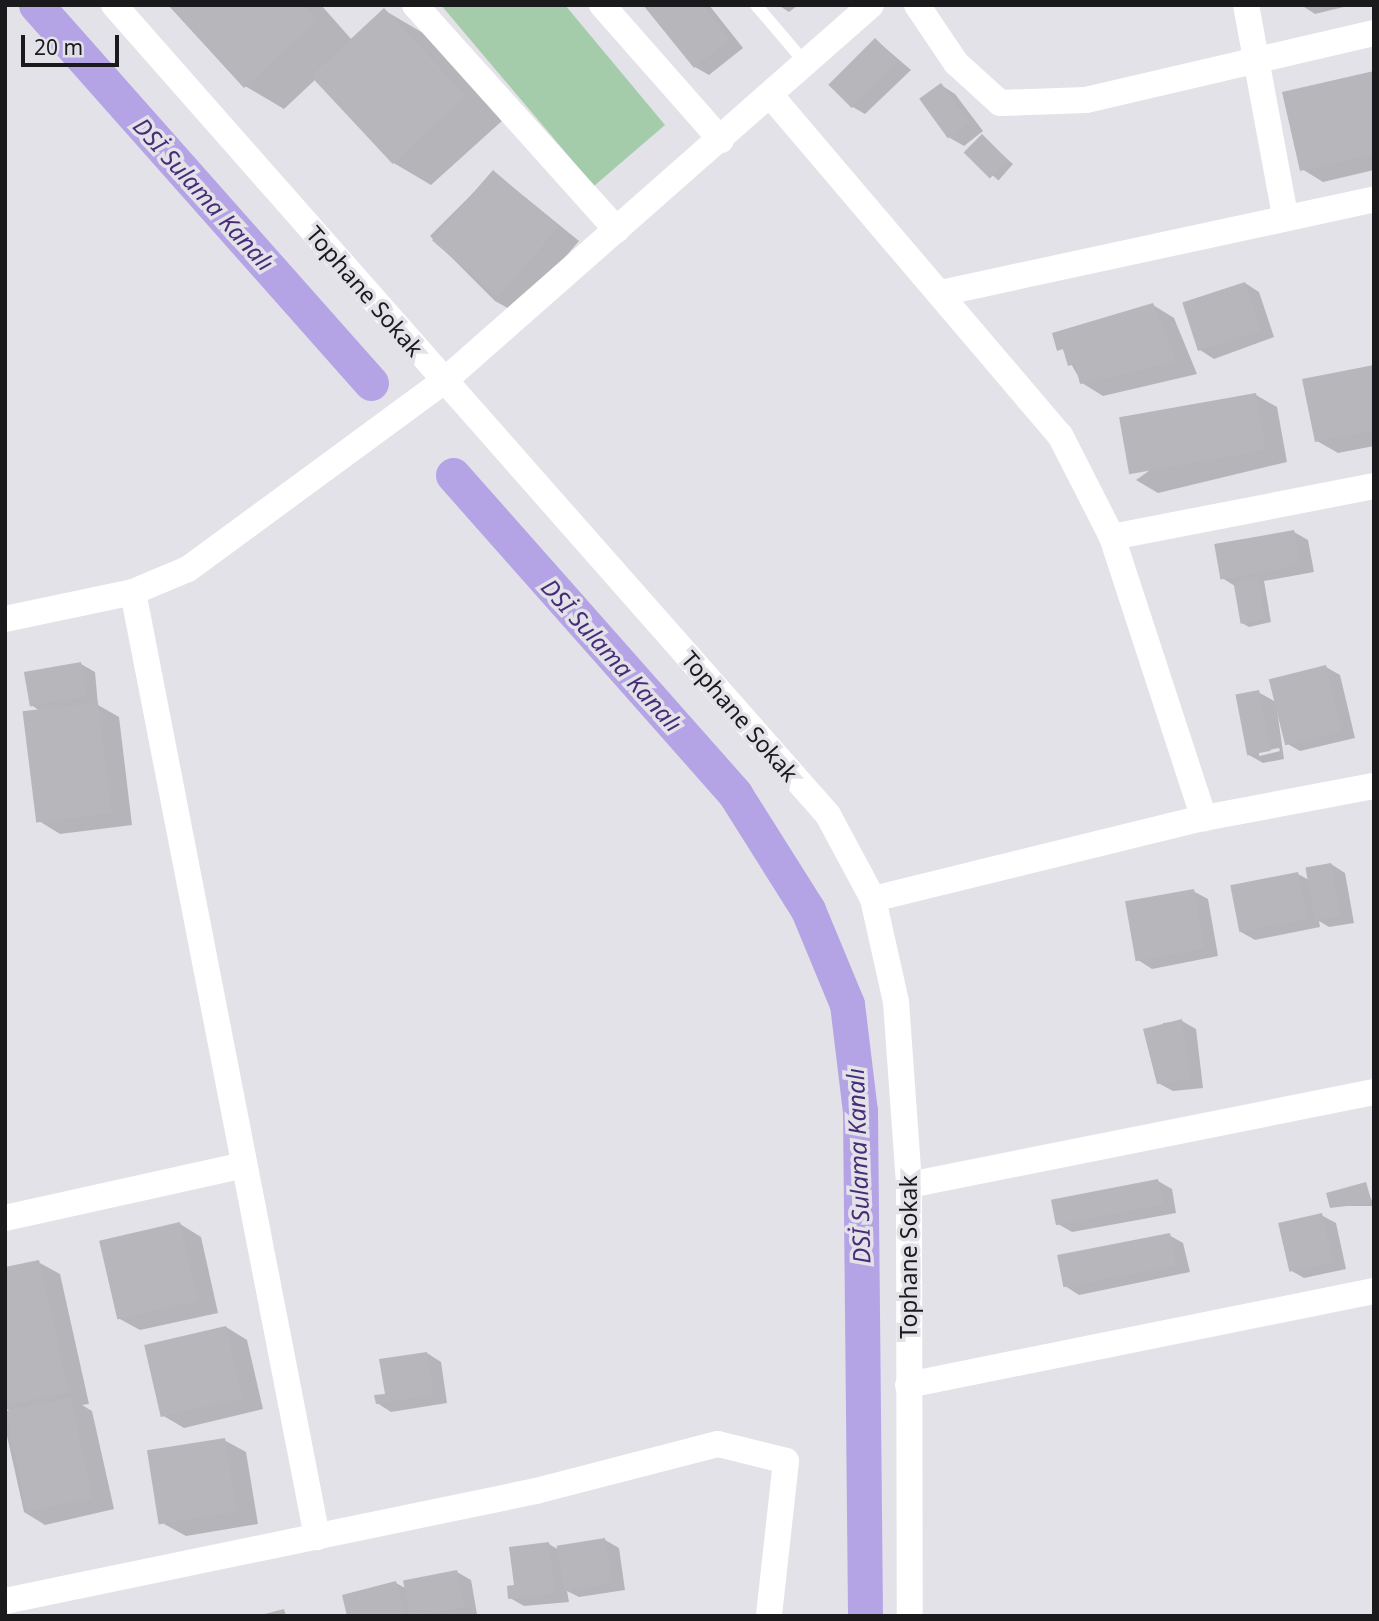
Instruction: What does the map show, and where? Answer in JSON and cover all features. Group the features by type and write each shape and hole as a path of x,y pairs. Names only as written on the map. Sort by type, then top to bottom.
{"street":[{"name":"Tophane Sokak","path":"114,5 828,815 873,899 896,1002 909,1185 910,1616"},
{"path":"415,5 617,230"},
{"path":"602,5 721,140"},
{"path":"5,620 133,592 188,569 444,381 807,65 872,5"},
{"path":"917,5 956,62 1000,103 1086,100 1255,57 1374,33"},
{"path":"1247,5 1285,216"},
{"path":"771,96 1060,435 1112,537 1205,818"},
{"path":"941,293 1285,216 1374,199"},
{"path":"1112,537 1374,486"},
{"path":"133,592 317,1537"},
{"path":"873,899 1205,818 1374,786"},
{"path":"909,1185 1374,1092"},
{"path":"5,1218 244,1165"},
{"path":"908,1385 1374,1291"},
{"path":"5,1601 536,1491 718,1444 786,1461 769,1616"}],"lane":[{"path":"756,5 807,65"}],"green space":[{"path":"441,5 565,5 665,125 594,186"}],"building":[{"path":"168,5 304,5 317,20 244,88"},
{"path":"643,5 703,5 730,39 694,68"},
{"path":"384,8 466,96 393,164 311,76"},
{"path":"875,38 898,61 852,108 828,85"},
{"path":"1374,71 1374,154 1300,171 1282,92"},
{"path":"941,83 970,123 948,139 919,99"},
{"path":"982,134 1008,160 990,179 964,152"},
{"path":"493,170 559,227 498,297 432,240"},
{"path":"1245,282 1261,331 1198,351 1182,302"},
{"path":"1153,303 1177,362 1080,384 1075,364 1068,366 1063,349 1057,351 1052,333"},
{"path":"1374,365 1374,431 1315,442 1302,379"},
{"path":"1256,393 1266,450 1129,474 1119,417"},
{"path":"1294,530 1300,565 1220,580 1214,544"},
{"path":"1258,578 1265,619 1241,624 1233,582"},
{"path":"81,662 87,696 30,707 24,672"},
{"path":"1326,665 1342,731 1285,745 1269,679"},
{"path":"1259,690 1271,751 1247,755 1235,695"},
{"path":"98,702 112,813 36,822 23,711"},
{"path":"1331,863 1340,916 1315,921 1305,868"},
{"path":"1298,872 1307,919 1239,932 1230,885"},
{"path":"1194,889 1205,949 1136,961 1125,901"},
{"path":"1182,1019 1190,1080 1157,1084 1143,1029"},
{"path":"1158,1179 1163,1205 1056,1225 1051,1200"},
{"path":"1366,1182 1372,1203 1330,1208 1326,1193"},
{"path":"1322,1213 1333,1262 1289,1272 1278,1223"},
{"path":"180,1222 198,1301 117,1320 99,1241"},
{"path":"1170,1233 1176,1265 1063,1287 1057,1255"},
{"path":"39,1260 69,1392 5,1406 5,1267"},
{"path":"226,1326 243,1398 161,1417 144,1345"},
{"path":"427,1352 434,1395 376,1404 374,1395 385,1394 379,1359"},
{"path":"71,1397 92,1498 27,1512 5,1411"},
{"path":"225,1438 237,1512 159,1524 147,1450"},
{"path":"605,1538 612,1583 564,1591 557,1546"},
{"path":"549,1542 555,1594 508,1599 507,1586 514,1585 509,1547"},
{"path":"457,1570 464,1607 410,1616 403,1580"},
{"path":"396,1581 405,1616 347,1616 342,1595"},
{"path":"284,1609 286,1616 261,1616 261,1615"}],"waterway":[{"name":"DSİ Sulama Kanalı","path":"36,5 371,383"},
{"name":"DSİ Sulama Kanalı","path":"453,475 735,794 808,910 847,1004 860,1111 865,1616"}]}
